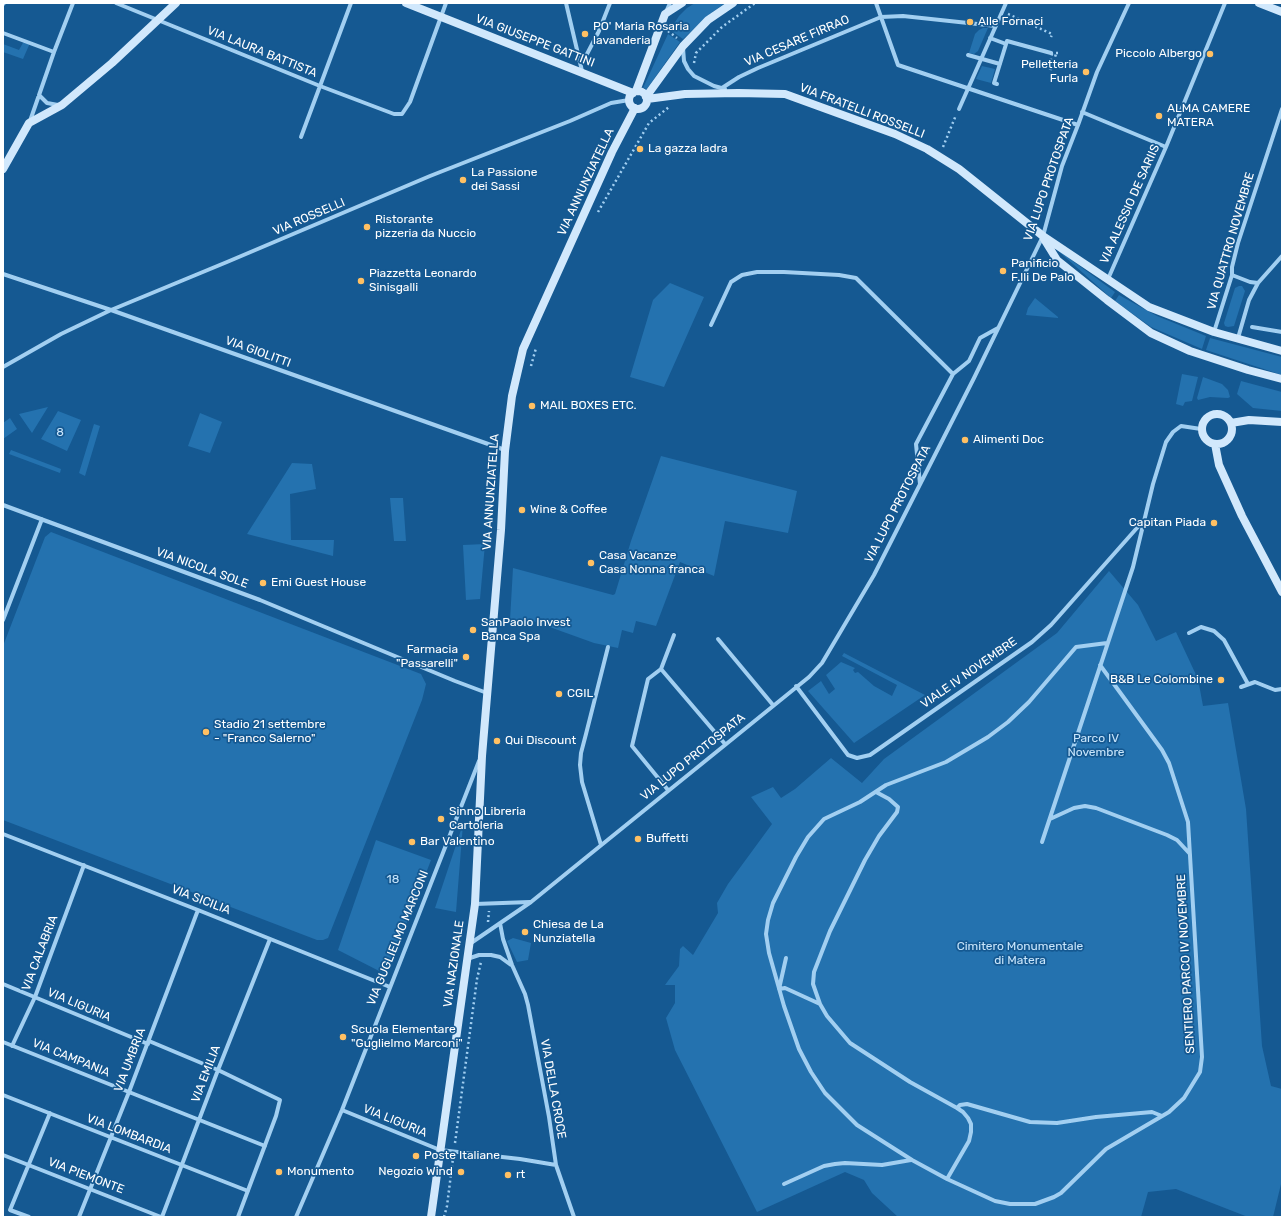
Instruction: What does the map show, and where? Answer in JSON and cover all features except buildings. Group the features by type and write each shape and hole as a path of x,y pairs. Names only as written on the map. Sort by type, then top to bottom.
{"street":[{"path":"3,169 29,123 73,3"},
{"name":"VIA LAURA BATTISTA","path":"116,3 320,86 394,114 402,114 410,102 441,16"},
{"path":"29,123 62,106 176,3"},
{"path":"302,137 351,3"},
{"name":"VIA GIUSEPPE GATTINI","path":"406,3 635,92"},
{"path":"441,16 446,3"},
{"path":"566,3 582,72"},
{"path":"579,60 587,54 610,3"},
{"path":"670,3 635,92 630,97 629,100 631,105 635,108 639,109 646,104 647,98 683,46 708,20 733,3"},
{"path":"665,14 682,3"},
{"path":"876,3 898,65 1078,125"},
{"path":"959,109 1006,3"},
{"name":"VIA LUPO PROTOSPATA","path":"469,944 531,902 809,677 822,663 874,575 1043,236 1062,166 1097,72 1129,3"},
{"name":"VIA ALESSIO DE SARIIS","path":"1108,280 1166,147 1225,3"},
{"path":"1259,3 1282,12"},
{"name":"VIA CESARE FIRRAO","path":"722,88 739,77 758,68 881,17 903,16 996,26"},
{"path":"3,33 54,52"},
{"path":"990,38 1006,44"},
{"path":"997,84 994,83 1007,40 1051,53"},
{"name":"VIA FRATELLI ROSSELLI","path":"683,46 684,61 694,76 714,86 738,93"},
{"path":"968,55 1000,64"},
{"path":"635,92 642,92 647,98"},
{"name":"VIA FRATELLI ROSSELLI","path":"647,98 685,94 785,94 895,134 927,149 960,169 1043,236 1149,307 1214,332 1282,351"},
{"path":"39,95 47,103 62,106"},
{"name":"VIA ROSSELLI","path":"3,367 61,334 111,310 430,176 570,121 611,103 629,100"},
{"name":"VIA ANNUNZIATELLA","path":"474,904 482,756 501,530 505,451 512,396 523,349 612,152 635,108"},
{"name":"VIA QUATTRO NOVEMBRE","path":"1214,332 1232,275 1232,267 1238,243 1282,109"},
{"path":"1082,112 1166,147"},
{"name":"VIA FRATELLI ROSSELLI","path":"1043,236 1057,260 1106,300 1151,333 1190,352 1282,379"},
{"path":"1238,339 1249,300 1258,283 1282,256"},
{"path":"711,325 731,282 742,275 757,272 839,274 856,278 953,374"},
{"name":"VIA GIOLITTI","path":"3,274 111,310 505,451"},
{"path":"1232,275 1250,282 1258,283"},
{"path":"1252,326 1282,332"},
{"path":"920,484 916,444 953,374 970,360 980,338 998,328"},
{"path":"1219,413 1228,418 1231,423 1232,434 1225,442 1220,444 1215,444 1205,439 1201,429 1204,419 1219,413"},
{"path":"1231,423 1249,420 1282,422"},
{"name":"VIALE IV NOVEMBRE","path":"1042,842 1133,567 1153,484 1166,442 1173,432 1181,426 1201,429"},
{"path":"1215,444 1219,465 1242,516 1282,592"},
{"name":"VIA NICOLA SOLE","path":"3,504 260,600 487,693"},
{"path":"3,620 42,519"},
{"name":"VIALE IV NOVEMBRE","path":"796,686 848,755 858,758 870,754 1032,642 1051,625 1093,575 1144,520"},
{"path":"1189,633 1201,627 1214,632 1224,640 1248,684"},
{"path":"668,790 632,746 648,679 661,669 674,635"},
{"path":"718,639 773,705"},
{"name":"SENTIERO PARCO IV NOVEMBRE","path":"1100,665 1162,750 1169,763 1188,822 1202,1057 1200,1072 1184,1098 1169,1112 1106,1148 1061,1193 1035,1204 1010,1204 995,1201 947,1179 912,1160 857,1126 825,1093 811,1072 799,1049 784,1006 768,954 766,934 768,920 773,903 796,857 808,836 824,819 860,802 886,785 946,762 988,737 1008,722 1029,702 1076,647 1107,643"},
{"path":"601,845 582,782 580,765 581,753 608,647"},
{"path":"661,669 725,744"},
{"path":"1241,687 1255,682 1275,690 1282,689"},
{"name":"VIA GUGLIELMO MARCONI","path":"296,1217 342,1110 482,756"},
{"path":"876,792 898,807 897,812 879,836 864,860 830,931 814,972 813,984 820,1004 827,1016 850,1043 910,1082 957,1108 968,1118 971,1124 969,1141 947,1179"},
{"path":"1050,819 1074,808 1085,806 1096,808 1167,835 1177,840 1190,854"},
{"name":"VIA SICILIA","path":"3,834 390,987"},
{"name":"VIA CALABRIA","path":"12,1046 35,997 84,865"},
{"path":"474,904 531,902"},
{"name":"VIA NAZIONALE","path":"431,1217 474,904"},
{"name":"VIA UMBRIA","path":"79,1217 148,1043 198,910"},
{"name":"VIA DELLA CROCE","path":"500,923 503,939 512,965 525,994 531,1015 556,1165 574,1217"},
{"name":"VIA EMILIA","path":"162,1217 270,939"},
{"path":"467,959 482,955 491,955 500,957 512,965"},
{"path":"786,958 779,989 785,988 820,1004"},
{"name":"VIA LIGURIA","path":"3,984 218,1070 280,1100 266,1146"},
{"name":"VIA CAMPANIA","path":"3,1042 266,1146"},
{"name":"VIA LOMBARDIA","path":"3,1095 248,1191"},
{"path":"957,1108 960,1105 967,1104 1030,1122 1057,1123 1096,1117 1152,1112 1162,1116"},
{"name":"VIA LIGURIA","path":"342,1110 440,1150 520,1159 556,1165"},
{"path":"29,1217 10,1210 50,1114"},
{"path":"238,1217 266,1146"},
{"name":"VIA PIEMONTE","path":"3,1155 162,1217"},
{"path":"784,1184 824,1166 845,1163 882,1165 912,1160"}],"path":[{"path":"701,80 694,65 696,53 722,27 755,3"},
{"path":"1003,11 1052,34 1051,37"},
{"path":"597,213 649,123 670,106"},
{"path":"939,156 959,109"},
{"path":"529,372 537,345"},
{"path":"486,932 490,903"},
{"path":"444,1217 477,979 482,955"}],"green space":[{"path":"695,3 725,3 710,14 683,39 670,30 679,16"},
{"path":"983,28 988,28 978,51 974,54 969,53 975,34"},
{"path":"668,34 680,42 646,90 643,88"},
{"path":"24,41 30,43 23,59 3,52 3,44 19,50"},
{"path":"982,66 995,69 991,83 976,79"},
{"path":"1055,248 1115,292 1111,298"},
{"path":"670,283 704,297 664,387 630,377 653,300"},
{"path":"1242,286 1245,291 1234,326 1228,327 1225,326 1224,323 1235,288"},
{"path":"1119,295 1157,316 1206,336 1202,349 1151,327 1115,301"},
{"path":"1035,298 1058,318 1026,315 1028,308"},
{"path":"1210,338 1282,357 1282,375 1206,350"},
{"path":"1182,374 1198,377 1192,401 1185,402 1183,406 1176,404"},
{"path":"1203,377 1222,384 1228,390 1230,397 1210,397 1198,400 1197,398"},
{"path":"1241,381 1282,392 1282,411 1253,408 1237,394"},
{"path":"48,407 32,433 19,414"},
{"name":"8","path":"58,411 81,420 67,451 41,439"},
{"path":"200,413 222,422 210,453 188,446"},
{"path":"10,418 17,429 3,439 3,423"},
{"path":"94,424 100,426 85,476 79,473"},
{"path":"11,450 61,469 60,473 9,454"},
{"path":"661,456 797,491 788,533 725,521 714,576 680,562 656,626 636,621 633,633 622,630 618,648 594,643 533,621 510,620 513,568 613,595 615,594 631,541"},
{"path":"292,463 312,464 316,489 290,494 291,540 334,540 333,556 247,534"},
{"path":"390,498 403,498 406,541 394,541"},
{"name":"Stadio 21 settembre - \"Franco Salerno\"","path":"51,532 421,674 426,684 422,700 328,938 317,940 3,820 3,646 45,537"},
{"path":"485,544 480,599 466,600 463,545"},
{"name":"Parco IV Novembre","path":"1109,571 1138,605 1156,641 1176,632 1198,679 1203,706 1228,703 1246,809 1262,1046 1271,1086 1282,1089 1282,1180 1273,1217 1248,1217 1176,1189 1148,1192 1141,1217 898,1217 872,1193 864,1180 845,1172 757,1212 675,1050 666,1018 675,1003 675,985 665,985 679,966 680,949 683,946 693,955 718,913 717,903 728,884 772,824 751,797 773,787 781,798 795,789 831,758 862,783 884,759 1057,633"},
{"path":"844,653 925,695 854,743 808,691 821,681 829,694 835,689 826,675 841,662 855,668 853,670 855,673 858,672 874,686 892,696 897,685 842,656"},
{"path":"463,824 456,912 435,908"},
{"name":"18","path":"376,840 431,860 387,975 338,950"},
{"path":"513,938 531,943 528,960 517,962 507,941"}],"place":[{"name":"Alle Fornaci","path":"970,22"},
{"name":"PO' Maria Rosaria lavanderia","path":"585,34"},
{"name":"Piccolo Albergo","path":"1210,54"},
{"name":"Pelletteria Furla","path":"1086,72"},
{"name":"ALMA CAMERE MATERA","path":"1159,116"},
{"name":"La gazza ladra","path":"640,149"},
{"name":"La Passione dei Sassi","path":"463,180"},
{"name":"Ristorante pizzeria da Nuccio","path":"367,227"},
{"name":"Panificio F.lli De Palo","path":"1003,271"},
{"name":"Piazzetta Leonardo Sinisgalli","path":"361,281"},
{"name":"MAIL BOXES ETC.","path":"532,406"},
{"name":"Alimenti Doc","path":"965,440"},
{"name":"Wine & Coffee","path":"522,510"},
{"name":"Capitan Piada","path":"1214,523"},
{"name":"Casa Vacanze Casa Nonna franca","path":"591,563"},
{"name":"Emi Guest House","path":"263,583"},
{"name":"SanPaolo Invest Banca Spa","path":"473,630"},
{"name":"Farmacia \"Passarelli\"","path":"466,657"},
{"name":"B&B Le Colombine","path":"1221,680"},
{"name":"CGIL","path":"559,694"},
{"name":"Stadio 21 settembre - \"Franco Salerno\"","path":"206,732"},
{"name":"Qui Discount","path":"497,741"},
{"name":"Sinno Libreria Cartoleria","path":"441,819"},
{"name":"Buffetti","path":"638,839"},
{"name":"Bar Valentino","path":"412,842"},
{"name":"Chiesa de La Nunziatella","path":"525,932"},
{"name":"Scuola Elementare \"Guglielmo Marconi\"","path":"343,1037"},
{"name":"Poste Italiane","path":"416,1156"},
{"name":"Monumento","path":"279,1172"},
{"name":"Negozio Wind","path":"461,1172"},
{"name":"rt","path":"508,1175"}],"park label":[{"name":"Cimitero Monumentale di Matera","path":"1020,954"}]}
